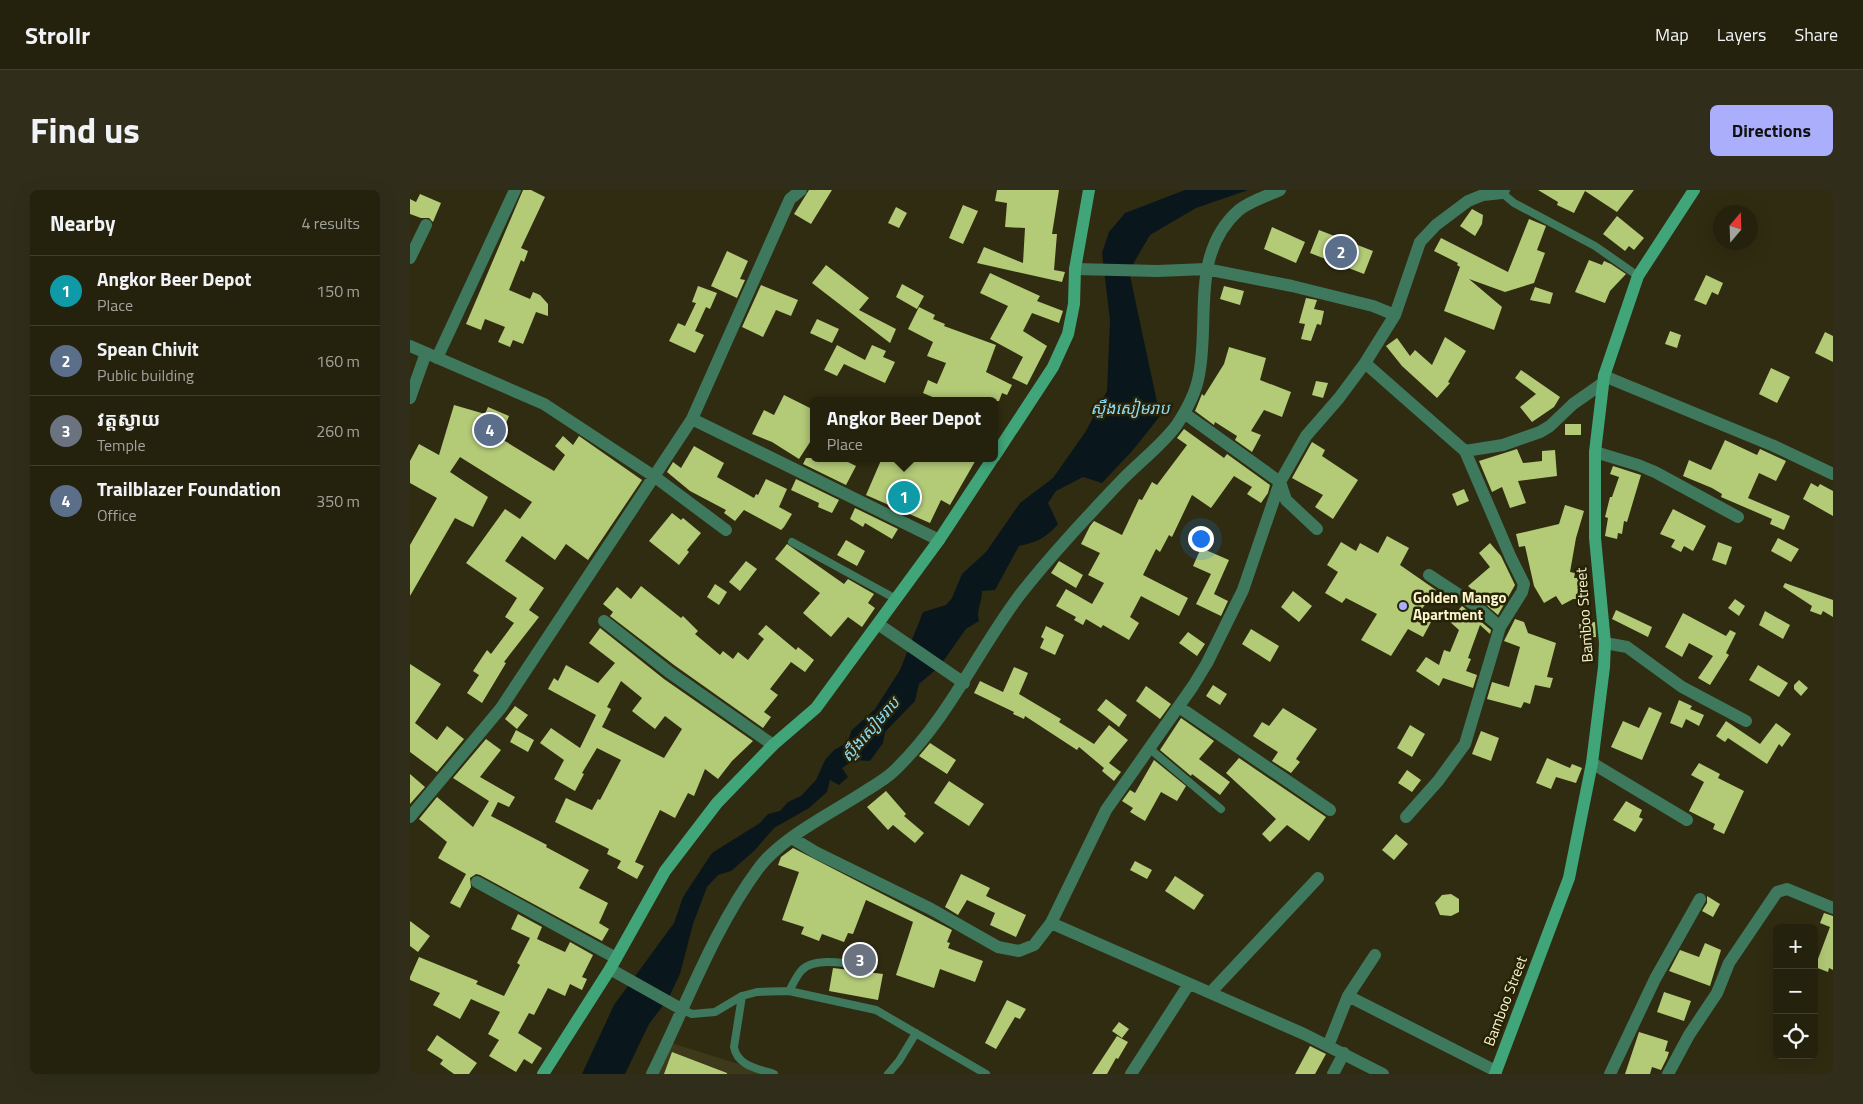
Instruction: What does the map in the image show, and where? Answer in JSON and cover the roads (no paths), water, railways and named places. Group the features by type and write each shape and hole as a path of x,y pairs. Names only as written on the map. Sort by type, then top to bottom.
{"street":[{"path":"410,398 515,190"},
{"path":"410,818 501,708 692,419 790,199 801,190"},
{"path":"998,452 1053,367 1068,334 1074,304 1075,269 1089,190"},
{"path":"652,1074 678,1007 738,899 760,867 776,849 892,774 934,728 1019,597 1122,481 1174,428 1184,413 1200,371 1203,342 1202,293 1206,269 1213,249 1230,220 1242,208 1280,190"},
{"name":"Bamboo Street","path":"1496,1073 1568,878 1592,763 1604,668 1605,643 1595,538 1595,452 1603,380 1638,276 1694,190"},
{"path":"792,838 815,852 930,909 1005,950 1019,951 1034,945 1051,923 1106,810 1150,749 1207,663 1243,590 1280,482 1306,436 1339,398 1365,362 1395,314 1420,242 1436,225 1468,201 1483,195 1503,191"},
{"path":"410,258 426,225"},
{"path":"1075,269 1094,271 1206,269 1292,286 1373,306 1395,314"},
{"path":"410,346 544,404 655,477 726,530"},
{"path":"1365,362 1465,451 1510,558 1524,584 1522,592 1500,627 1465,744 1438,781 1406,817"},
{"path":"1465,451 1503,445 1540,432 1550,426 1573,404 1603,380 1774,446 1833,474"},
{"path":"1184,413 1280,482 1286,500 1317,528"},
{"path":"692,419 939,540"},
{"path":"1595,452 1655,472 1738,517"},
{"path":"544,1074 613,964 665,870 718,803 773,745 816,708 939,540 991,462"},
{"path":"1429,574 1476,606 1500,627"},
{"path":"604,620 677,678 773,745"},
{"path":"878,624 964,683"},
{"path":"1605,643 1627,647 1682,687 1746,721"},
{"path":"1178,707 1330,810"},
{"path":"1592,763 1687,820"},
{"path":"1210,993 1318,878"},
{"path":"477,882 613,964 626,978 678,1007"},
{"path":"1668,1074 1689,1035 1717,993 1729,964 1777,892 1787,890 1833,908"},
{"path":"1610,1074 1655,979 1700,899"},
{"path":"1051,923 1344,1053 1383,1074"},
{"path":"1328,1046 1348,996 1374,955"},
{"path":"1132,1074 1189,984"},
{"path":"1348,996 1496,1073"},
{"path":"1333,1074 1344,1053"}],"lane":[{"path":"1503,191 1514,203 1595,246 1638,276"},
{"path":"792,542 896,598"},
{"path":"1150,749 1221,809"},
{"path":"789,991 802,969 812,965 826,962 873,967"},
{"path":"678,1007 692,1014 715,1012 742,996 757,992 789,991 876,1010 986,1074"},
{"path":"742,996 734,1047 735,1054 747,1065 774,1074"},
{"path":"888,1074 899,1061 916,1033"}],"water":[{"name":"ស្ទឹងសៀមរាប","path":"1185,190 1248,190 1196,208 1150,235 1129,271 1160,416 1133,450 1102,483 1083,477 1056,491 1048,503 1058,524 1041,539 1019,546 995,590 982,591 978,614 979,621 966,629 939,667 919,684 915,701 885,732 883,743 870,761 854,760 842,768 848,777 839,785 830,780 827,792 809,808 774,828 754,851 731,871 718,875 707,887 693,924 680,974 668,999 649,1024 625,1074 582,1074 614,1005 674,923 683,897 712,853 760,823 768,814 780,811 788,802 801,796 816,780 825,760 834,750 848,742 851,731 875,709 900,670 923,612 946,605 952,598 962,574 986,552 1020,503 1053,478 1086,431 1107,391 1110,320 1102,253 1109,232 1125,213"}],"place":[{"name":"Spean Chivit","path":"1341,252"},
{"name":"Trailblazer Foundation","path":"490,430"},
{"name":"Angkor Beer Depot","path":"904,497"},
{"name":"Golden Mango Apartment","path":"1403,606"},
{"name":"វត្តស្វាយ","path":"860,960"}]}
